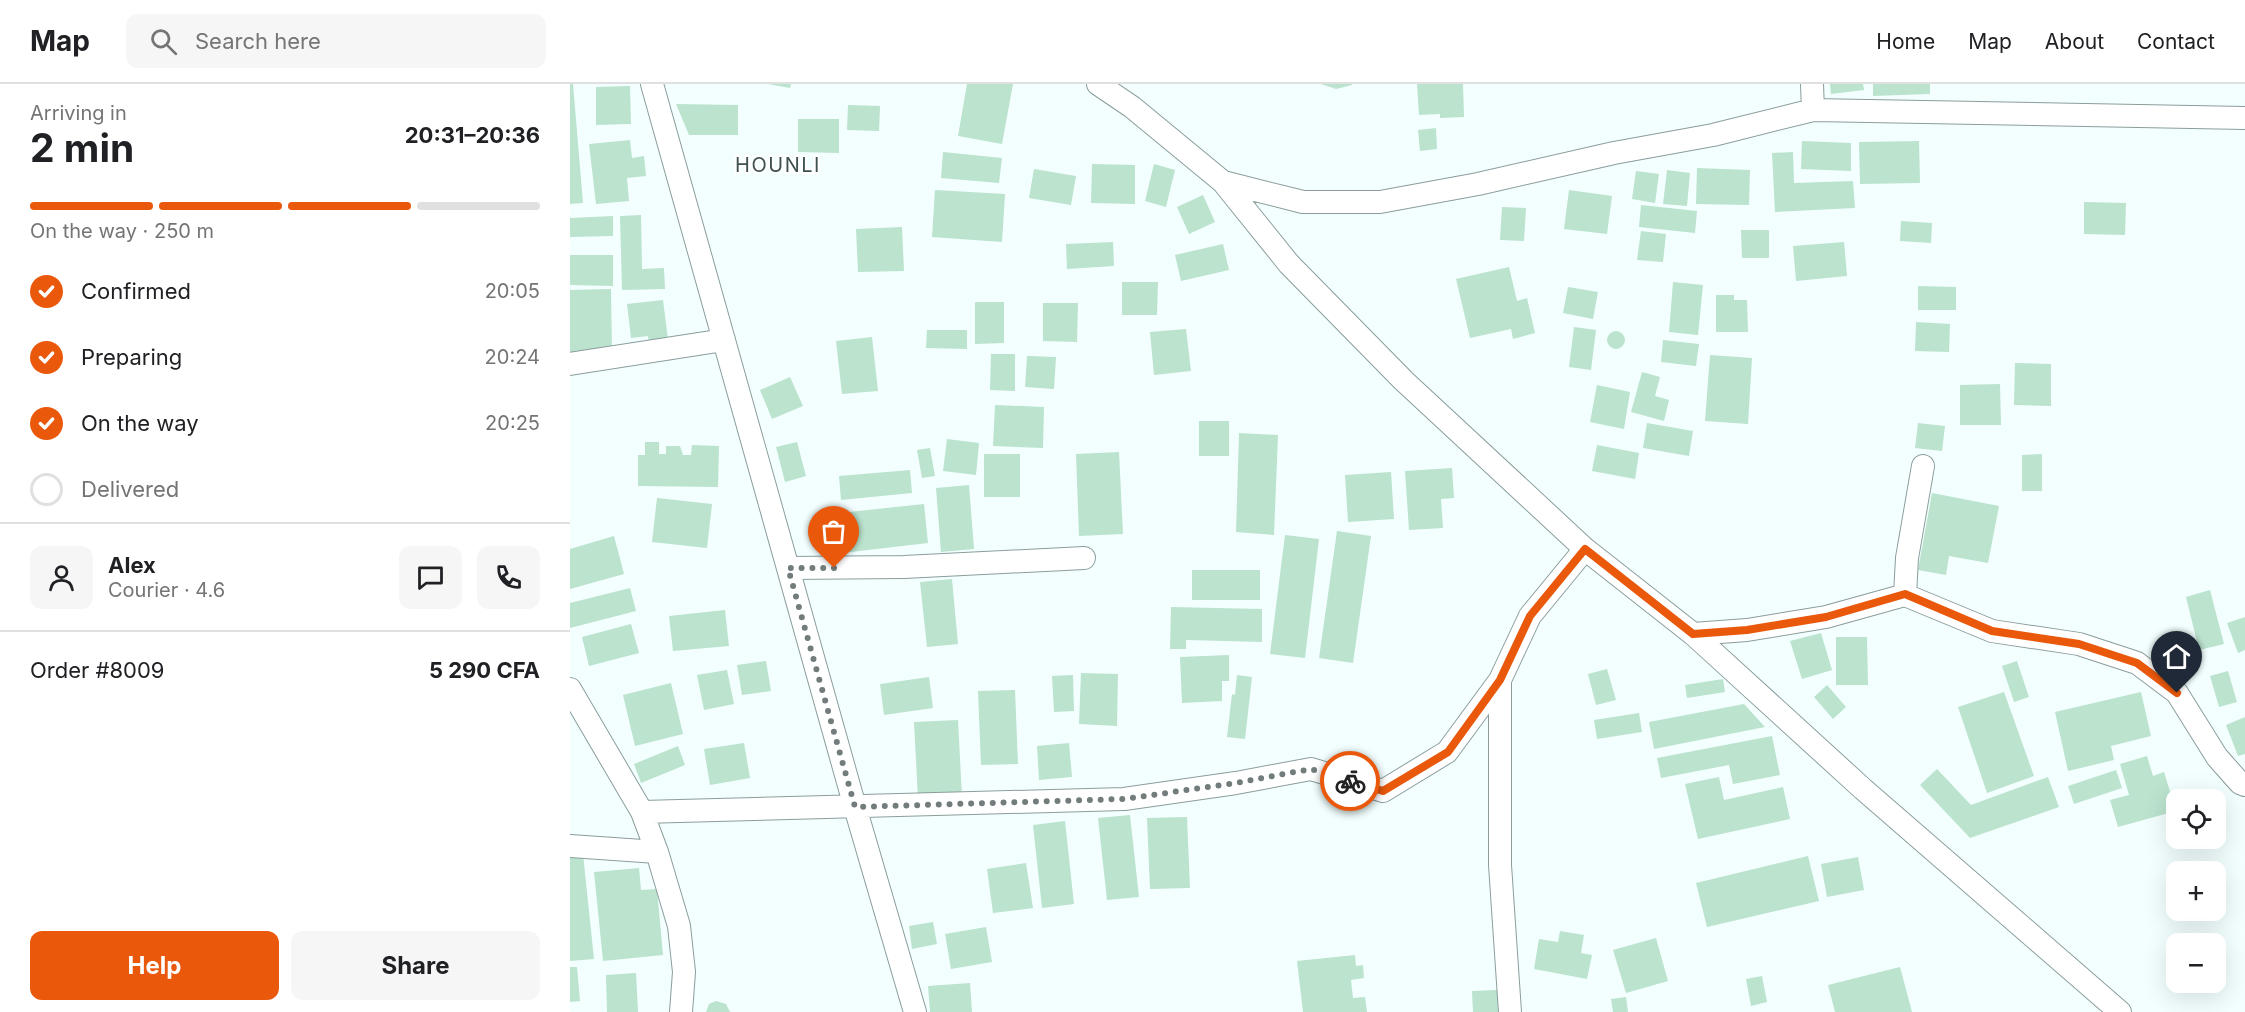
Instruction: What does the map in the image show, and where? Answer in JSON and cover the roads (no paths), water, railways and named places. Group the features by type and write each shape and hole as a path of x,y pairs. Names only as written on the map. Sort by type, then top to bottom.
{"street":[{"path":"652,84 855,807 915,1012"},
{"path":"1098,84 1132,107 1223,182 1289,264 1404,381 1585,549 1693,634 1863,789 2120,1012"},
{"path":"1812,84 1813,110"},
{"path":"1223,182 1303,202 1380,202 1478,184 1614,153 1713,135 1813,110 2245,118"},
{"path":"570,364 724,340"},
{"path":"1905,594 1907,558 1923,466"},
{"path":"642,812 1124,799 1236,783 1311,769 1383,791 1448,752 1500,680 1530,616 1585,549"},
{"path":"788,568 904,567 1084,558"},
{"path":"1693,634 1747,630 1826,617 1905,594 1992,631 2079,644 2137,663 2177,693 2217,757 2240,783 2245,785"},
{"path":"1500,680 1500,865 1510,1012"},
{"path":"570,689 642,812 657,852 679,926 684,972 681,1012"},
{"path":"570,846 657,852"}],"district":[{"name":"HOUNLI","path":"778,165"}]}
